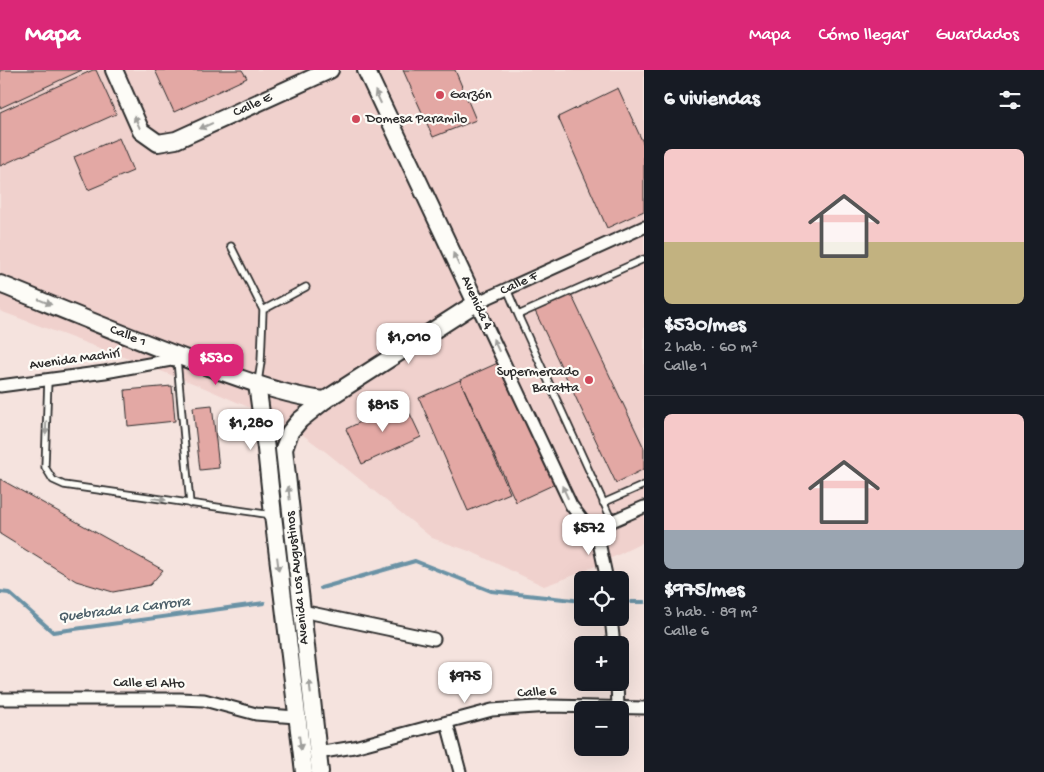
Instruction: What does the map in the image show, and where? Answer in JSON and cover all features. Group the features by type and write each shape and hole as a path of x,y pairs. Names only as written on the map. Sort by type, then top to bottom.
{"main road":[{"name":"Calle E","path":"114,70 141,131 158,143 176,140 330,70"},
{"name":"Avenida 4","path":"366,70 476,303"},
{"name":"Calle 1","path":"0,284 180,359 258,384 308,398 324,400"},
{"name":"Calle F","path":"324,400 476,303"},
{"name":"Avenida Los Augustinos","path":"258,384 272,515 304,772"},
{"name":"Avenida Los Augustinos","path":"320,772 284,449 290,432 300,420 324,400"}],"street":[{"name":"Calle F","path":"476,303 644,227"},
{"name":"Avenida 4","path":"476,303 571,505 583,521 596,528"},
{"name":"Avenida Machirí","path":"0,386 106,372 180,359"},
{"path":"605,571 596,528 644,508"},
{"path":"302,611 434,639"},
{"name":"Calle El Alto","path":"0,700 204,700 256,714 296,717"},
{"name":"Calle 6","path":"317,753 354,747 492,710 550,706 574,707"},
{"name":"Calle 6","path":"629,708 644,708"},
{"path":"447,723 460,772"}],"lane":[{"path":"231,246 263,310 261,362 258,384"},
{"path":"518,315 644,259"},
{"path":"263,310 306,287"},
{"path":"507,289 612,521"},
{"path":"180,359 190,504"},
{"path":"48,379 45,467 52,480 64,485 272,515"},
{"path":"603,503 644,485"}],"shaded area":[{"path":"0,70 644,70 644,542 585,571 574,571 574,575 544,586 472,552 432,538 299,432 262,413 198,385 0,311"}],"building":[{"path":"0,70 82,70 0,108"},
{"path":"96,70 116,114 0,166 0,112"},
{"path":"155,70 242,70 247,78 174,112"},
{"name":"Garzón","path":"403,70 455,70 476,120 433,137"},
{"path":"618,88 644,145 644,211 607,228 558,117"},
{"path":"119,138 133,171 88,190 74,157"},
{"name":"Supermercado Baratta","path":"571,294 644,448 644,469 616,483 535,311"},
{"path":"500,362 555,484 516,502 460,380"},
{"path":"460,380 510,493 468,511 419,398"},
{"path":"172,386 175,421 128,426 125,390"},
{"path":"404,401 421,437 362,464 346,429"},
{"path":"212,405 219,468 200,470 193,407"},
{"path":"0,479 163,570 150,585 113,592 76,581 0,534"}],"waterway":[{"name":"Quebrada La Carrora","path":"321,588 415,561 491,591 574,600"},
{"name":"Quebrada La Carrora","path":"0,592 9,593 53,632 264,603"},
{"name":"Quebrada La Carrora","path":"631,602 644,602"}],"place":[{"name":"Garzón","path":"440,95"},
{"name":"Domesa Paramilo","path":"356,119"},
{"name":"Supermercado Baratta","path":"589,380"}]}
